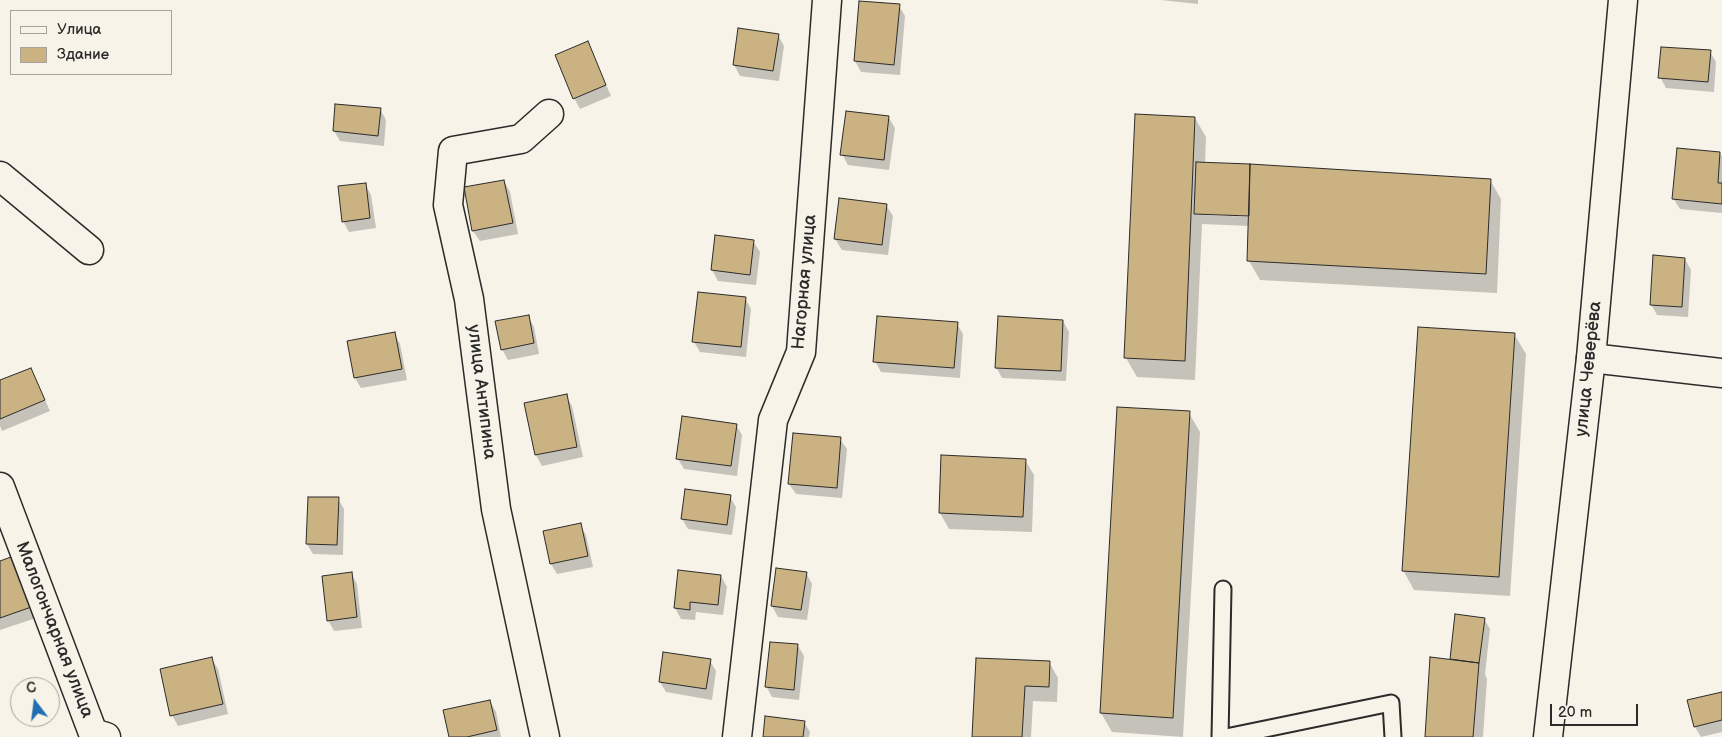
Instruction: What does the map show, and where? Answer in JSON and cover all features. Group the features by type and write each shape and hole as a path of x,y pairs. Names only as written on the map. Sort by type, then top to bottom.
{"street":[{"name":"Нагорная улица","path":"737,737 773,420 801,352 827,0"},
{"name":"улица Чеверёва","path":"1548,737 1591,358 1623,0"},
{"name":"улица Антипина","path":"545,737 496,509 469,299 448,206 453,151 521,139 549,114"},
{"path":"0,176 89,250"},
{"path":"1591,358 1722,373"},
{"name":"Малогончарная улица","path":"0,487 93,733 106,737"}],"lane":[{"path":"1220,737 1223,589"},
{"path":"1226,737 1391,702 1393,737"}],"building":[{"path":"859,1 900,4 894,65 854,61"},
{"path":"738,28 779,34 773,71 733,65"},
{"path":"588,41 606,85 573,99 555,55"},
{"path":"1661,47 1711,50 1708,82 1658,78"},
{"path":"335,104 381,108 378,136 333,131"},
{"path":"846,111 889,116 884,160 840,155"},
{"path":"1135,114 1195,117 1185,361 1124,358"},
{"path":"1677,148 1720,152 1718,183 1722,183 1722,204 1672,199"},
{"path":"1196,162 1250,164 1249,216 1194,214"},
{"path":"1250,164 1491,179 1486,274 1247,261"},
{"path":"504,180 513,223 472,231 464,187"},
{"path":"366,183 370,218 342,222 338,186"},
{"path":"839,198 887,204 882,245 834,239"},
{"path":"715,235 754,240 750,275 711,270"},
{"path":"1653,255 1685,258 1682,307 1650,305"},
{"path":"698,292 746,297 741,347 692,342"},
{"path":"529,315 534,343 501,350 495,321"},
{"path":"877,316 958,322 954,368 873,362"},
{"path":"998,316 1063,320 1061,371 995,368"},
{"path":"1418,327 1515,333 1499,577 1402,571"},
{"path":"395,332 402,369 354,378 347,341"},
{"path":"31,368 45,400 0,419 0,380"},
{"path":"567,394 577,447 535,455 524,403"},
{"path":"1117,407 1190,411 1173,718 1100,713"},
{"path":"682,416 737,424 731,466 676,459"},
{"path":"793,433 841,437 837,488 788,484"},
{"path":"941,455 1026,459 1023,517 939,513"},
{"path":"685,489 731,495 727,525 681,519"},
{"path":"308,497 339,497 337,545 306,544"},
{"path":"581,523 588,556 550,564 543,531"},
{"path":"19,554 37,605 0,618 0,561"},
{"path":"776,568 807,572 801,610 771,606"},
{"path":"678,570 721,575 718,605 690,602 690,610 674,608"},
{"path":"352,572 357,617 327,621 322,576"},
{"path":"1455,614 1485,618 1479,663 1450,659"},
{"path":"770,642 798,644 794,690 765,687"},
{"path":"663,652 711,659 706,689 659,682"},
{"path":"212,657 223,704 170,716 160,669"},
{"path":"1430,657 1479,663 1473,737 1425,737"},
{"path":"976,658 1050,661 1049,687 1025,686 1022,737 972,737"},
{"path":"1722,692 1722,720 1694,727 1687,700"},
{"path":"490,700 497,730 467,737 449,737 443,710"},
{"path":"765,716 805,721 803,737 763,737"}]}
